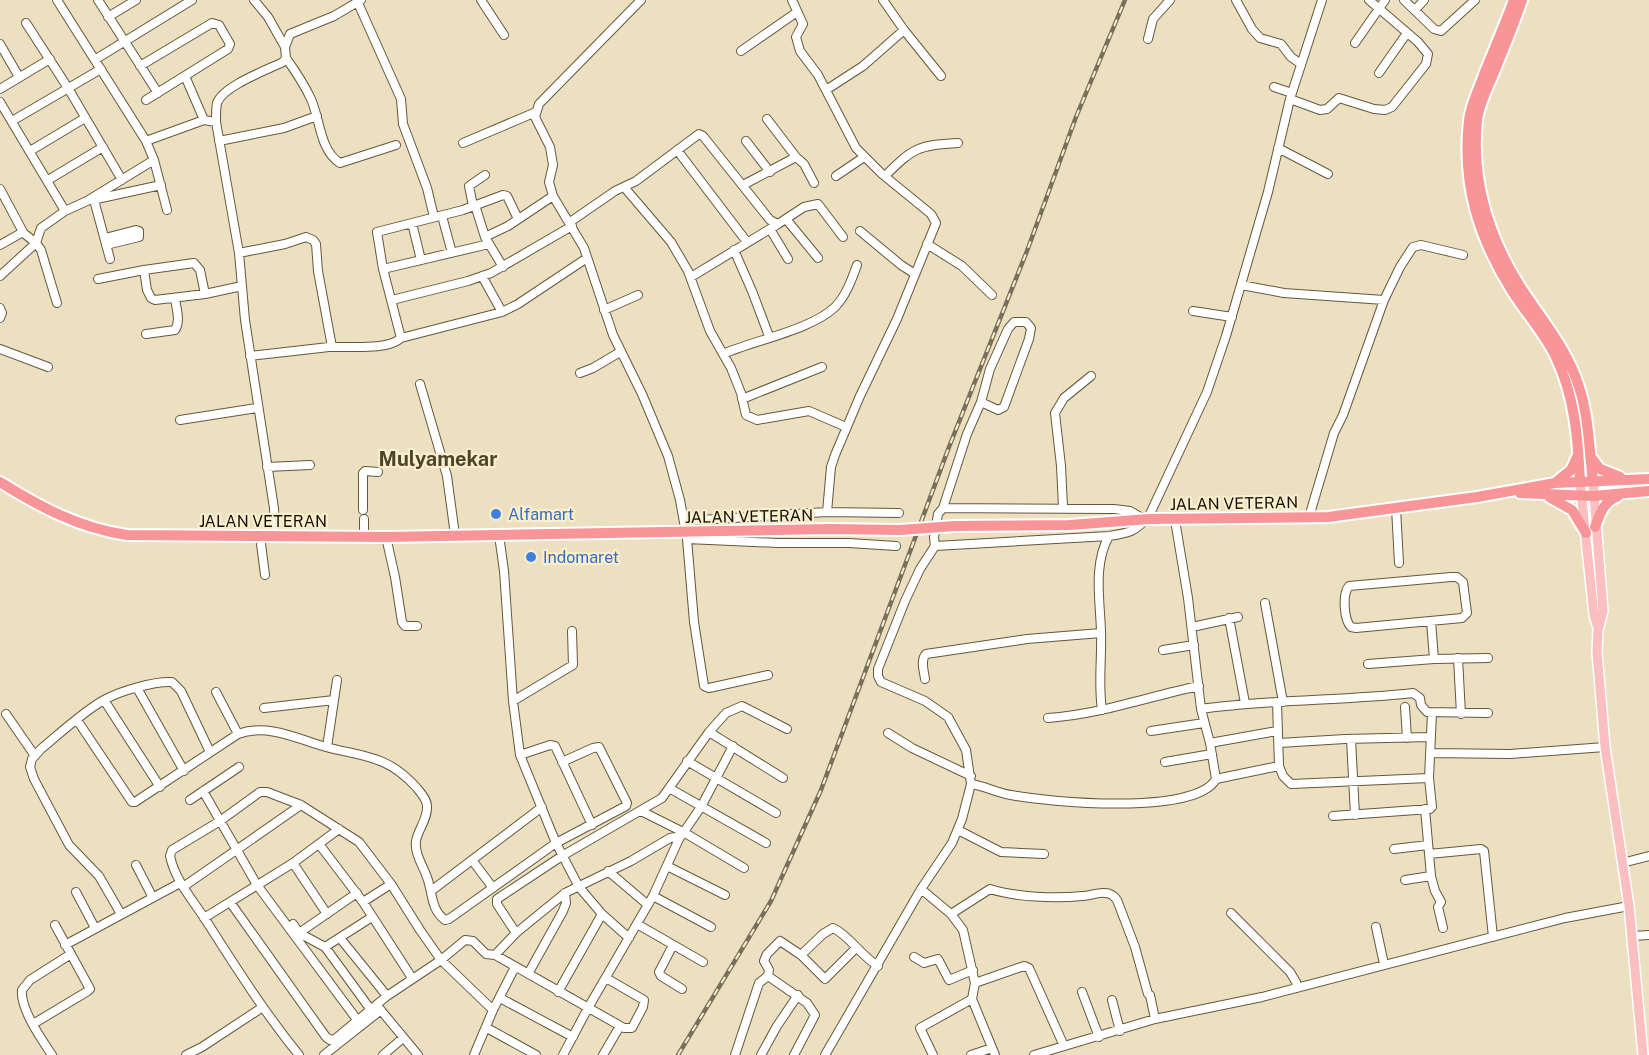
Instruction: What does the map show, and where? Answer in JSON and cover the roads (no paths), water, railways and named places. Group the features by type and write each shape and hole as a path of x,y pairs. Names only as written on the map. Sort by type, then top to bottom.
{"highway":[{"path":"1514,0 1469,117 1467,154 1472,196 1479,228 1492,255 1511,291 1535,322 1556,356 1569,389 1580,482"},
{"path":"1522,0 1478,117 1476,155 1480,192 1490,228 1502,254 1519,285 1564,352 1579,386 1587,423 1593,481"},
{"path":"1555,483 1571,470 1576,462 1578,450"},
{"path":"1589,456 1605,472 1635,480"},
{"name":"JALAN VETERAN","path":"0,482 62,517 92,528 115,533 171,536 386,537 686,531 900,530 955,526 1070,525 1145,520 1343,516 1555,483 1649,479"},
{"name":"JALAN VETERAN","path":"1507,492 1593,496 1649,491"},
{"path":"1544,495 1572,510 1591,530 1606,503 1627,493"}],"main road":[{"path":"1593,481 1591,530 1594,615 1598,630 1597,651 1605,747 1629,906 1643,1055"},
{"path":"1580,482 1580,496 1591,530"}],"street":[{"path":"57,0 146,141 154,160 167,210"},
{"path":"98,0 158,93"},
{"path":"108,17 136,0"},
{"path":"254,0 268,17 285,47 286,58 303,81 327,149 335,160 340,163 396,146"},
{"path":"481,0 504,35"},
{"path":"640,0 539,104 536,112 537,122 550,147 553,165 549,182 553,196 571,224 587,258 620,352 642,394 665,447 686,531 694,622 704,686 709,688 768,675"},
{"path":"792,0 802,24 796,37 800,51 813,68 836,113 864,157 935,218 936,223 929,246 897,319 846,427 831,467 827,512"},
{"path":"884,0 904,30 941,76"},
{"path":"1148,39 1153,19 1170,0"},
{"path":"1236,0 1252,29 1260,38 1281,44 1291,57 1301,64"},
{"path":"935,546 1109,536 1130,533 1145,520 1207,392 1232,317 1291,96 1322,0"},
{"path":"1274,87 1320,110 1327,109 1339,98 1374,109 1385,110 1392,107 1428,58 1425,49 1369,0"},
{"path":"1355,43 1385,0"},
{"path":"1404,0 1434,29 1441,31 1475,0"},
{"path":"1415,10 1424,0"},
{"path":"96,59 188,1"},
{"path":"285,47 290,34 334,16 360,1 401,99 403,124 452,253"},
{"path":"741,51 797,12"},
{"path":"26,23 69,88 122,180"},
{"path":"140,66 212,23 216,23 230,46 146,100"},
{"path":"826,90 862,66 904,30"},
{"path":"1379,73 1407,33"},
{"path":"1,46 19,77"},
{"path":"275,536 274,508 257,408 239,253 216,122 218,102 224,94 235,85 283,62 286,58"},
{"path":"0,89 50,59"},
{"path":"12,121 101,69"},
{"path":"185,76 204,120"},
{"path":"0,102 65,211"},
{"path":"463,143 536,112"},
{"path":"219,141 284,128 317,116"},
{"path":"30,151 85,118"},
{"path":"767,119 804,164 814,183"},
{"path":"146,141 204,120 216,122"},
{"path":"392,300 468,282 503,267 571,224 615,191 636,181 697,135 701,135 743,185 761,211 770,220 782,222 818,258"},
{"path":"746,141 770,172"},
{"path":"885,176 908,153 919,148 958,144"},
{"path":"48,180 103,147"},
{"path":"1278,148 1328,174"},
{"path":"677,150 747,242"},
{"path":"743,185 796,157"},
{"path":"836,176 864,157"},
{"path":"0,276 36,243 41,228 65,211 91,200 154,160"},
{"path":"485,176 469,186 487,240 503,267"},
{"path":"91,200 161,185"},
{"path":"624,187 671,242 691,277 706,320 742,399 743,410 750,418 757,420 809,411 846,427"},
{"path":"0,189 23,232 0,245"},
{"path":"401,338 383,269 377,232 474,206 503,195 507,196 518,219"},
{"path":"383,269 452,253 487,240 553,196"},
{"path":"91,200 110,259"},
{"path":"691,277 804,207 818,204 843,237"},
{"path":"412,223 421,261"},
{"path":"770,230 788,259"},
{"path":"860,231 915,274"},
{"path":"26,235 41,250 57,303"},
{"path":"239,253 285,244 306,237 313,240 316,244 318,271 332,347"},
{"path":"1310,517 1317,484 1330,452 1334,434 1384,300 1400,267 1413,247 1420,245 1463,255"},
{"path":"929,246 956,262 992,296"},
{"path":"734,250 769,336"},
{"path":"250,356 332,347 376,345 502,312 518,304 587,258"},
{"path":"98,279 144,270 197,264 205,294"},
{"path":"723,354 815,320 836,306 857,266"},
{"path":"144,270 147,290 151,298 155,300 205,294 242,286"},
{"path":"482,276 502,312"},
{"path":"1241,285 1284,293 1384,300"},
{"path":"604,310 638,295"},
{"path":"146,334 177,328 174,298"},
{"path":"0,308 2,313 0,318"},
{"path":"1193,311 1232,317"},
{"path":"825,1055 921,889 952,843 958,830 971,780 964,744 948,717 925,700 881,682 878,669 905,601 920,569 935,546 934,537 938,514 943,508 967,434 981,402 990,369 1008,329 1014,322 1026,322 1031,328 1029,339 1004,407 998,410 981,402"},
{"path":"0,349 48,367"},
{"path":"580,373 620,352"},
{"path":"742,399 822,367"},
{"path":"1063,507 1055,413 1064,398 1090,376"},
{"path":"420,384 447,476 455,536"},
{"path":"180,420 257,408"},
{"path":"267,467 310,465"},
{"path":"364,536 363,473 365,471 378,472"},
{"path":"943,508 1063,507 1130,511 1145,520"},
{"path":"1396,508 1399,563"},
{"path":"686,531 827,512 899,513"},
{"path":"1175,520 1192,627 1201,709 1216,779"},
{"path":"686,531 778,543 849,543 896,546"},
{"path":"260,536 265,575"},
{"path":"499,536 504,571 513,701 520,755 556,843 579,887 602,914 629,938"},
{"path":"1102,710 1099,600 1102,549 1109,536"},
{"path":"386,537 402,622 405,626 417,626"},
{"path":"1451,577 1460,579 1463,582 1467,614 1457,620 1431,621 1351,627 1347,623 1345,590 1349,586 1451,577"},
{"path":"1265,603 1280,702 1277,731 1279,766 1283,776 1291,784 1429,778"},
{"path":"1192,627 1238,617"},
{"path":"1229,618 1245,703"},
{"path":"1431,621 1434,658"},
{"path":"513,701 573,665 572,631"},
{"path":"925,679 923,664 927,654 1027,639 1101,633"},
{"path":"1163,650 1194,645"},
{"path":"1368,664 1434,658 1488,658"},
{"path":"1458,658 1461,714"},
{"path":"327,747 337,680"},
{"path":"121,914 99,876 77,854 63,834 34,779 30,767 35,756 104,700 137,688 166,682 177,685 210,752"},
{"path":"1048,718 1086,715 1160,694 1199,686"},
{"path":"137,688 184,771"},
{"path":"216,692 238,734"},
{"path":"1201,709 1245,703 1345,700 1413,693 1420,698 1421,705 1427,712 1488,713"},
{"path":"104,700 160,787"},
{"path":"264,708 334,700"},
{"path":"516,933 497,904 497,899 562,856 662,798 687,760 722,716 742,706 787,729"},
{"path":"1405,707 1407,738"},
{"path":"1333,816 1429,810 1432,807 1429,778 1432,713"},
{"path":"6,714 35,756"},
{"path":"77,720 129,800 135,802 238,734 250,730 266,730 380,760 407,778 426,800 428,808 416,839 416,851 428,876 436,909 442,918 447,920 556,843 624,809 627,803 599,747 562,762"},
{"path":"1151,731 1204,723"},
{"path":"1210,743 1277,731"},
{"path":"709,732 783,778"},
{"path":"888,733 971,780 1004,794 1035,799 1127,804 1166,800 1204,790 1216,779 1279,766"},
{"path":"1279,743 1430,737"},
{"path":"1351,739 1355,815"},
{"path":"520,755 555,746 592,825"},
{"path":"563,1055 653,896 682,836 701,807 733,746"},
{"path":"1431,753 1510,754 1605,747"},
{"path":"1165,762 1212,754"},
{"path":"687,760 776,813"},
{"path":"190,800 239,768"},
{"path":"669,788 766,843"},
{"path":"202,791 236,851 358,1021"},
{"path":"299,1055 246,986 182,885 170,860 170,853 264,791 301,805 359,842 391,884 441,960 493,1010"},
{"path":"65,945 152,896 182,885 236,851 301,805"},
{"path":"431,891 542,807"},
{"path":"1425,809 1431,876 1441,902 1438,907 1443,928"},
{"path":"640,811 744,868"},
{"path":"204,918 293,863 339,829"},
{"path":"958,830 1001,852 1044,854"},
{"path":"495,955 516,933 565,893 631,861 670,838 682,836"},
{"path":"319,844 357,893 412,978"},
{"path":"1394,849 1481,849 1484,851 1493,937"},
{"path":"1622,863 1649,856"},
{"path":"472,860 493,888"},
{"path":"293,863 327,914"},
{"path":"136,865 152,896"},
{"path":"667,866 725,895"},
{"path":"608,871 648,905"},
{"path":"1405,880 1431,876"},
{"path":"259,884 299,933 325,947 418,1055"},
{"path":"363,902 391,884"},
{"path":"921,889 951,914 963,930 975,983 972,999 994,1051 971,1055"},
{"path":"951,914 985,890 990,889 1030,896 1082,897 1106,892 1112,895 1117,900 1135,947 1155,1019"},
{"path":"76,892 95,928"},
{"path":"299,933 357,893"},
{"path":"528,974 563,911 566,903 565,893"},
{"path":"653,896 711,927"},
{"path":"230,902 327,1039 335,1039 376,1008"},
{"path":"1034,1055 1155,1019 1262,997 1587,913 1629,906"},
{"path":"558,992 602,914"},
{"path":"1231,914 1290,972 1297,988"},
{"path":"325,947 372,917"},
{"path":"637,924 703,962"},
{"path":"33,1024 90,990 54,925"},
{"path":"1376,927 1384,964"},
{"path":"801,955 823,934 834,928 840,930 856,948 878,966"},
{"path":"1631,936 1649,935"},
{"path":"340,938 387,996"},
{"path":"324,1055 387,996 468,939 486,954 495,955 620,1026 632,1028 643,1007 644,1000 606,978"},
{"path":"735,1055 759,983 768,976 769,970 764,961 778,942 784,942 801,955 825,979 856,948"},
{"path":"673,945 659,969 659,974 682,989"},
{"path":"52,1055 33,1024 22,998 22,990 30,980 70,954"},
{"path":"914,957 924,963 938,959 949,979 973,970"},
{"path":"975,983 1024,966 1027,967 1064,1046"},
{"path":"474,1055 515,967"},
{"path":"768,976 807,1003 815,1015 803,1033 794,1055"},
{"path":"1082,992 1099,1037"},
{"path":"761,1055 777,1026 798,996"},
{"path":"500,998 573,1037"},
{"path":"933,1055 920,1028 972,999"},
{"path":"1112,1000 1120,1031"},
{"path":"190,1054 263,1007"},
{"path":"603,1055 620,1026"},
{"path":"487,1028 536,1055"},
{"path":"383,1055 403,1038"}],"railway":[{"path":"678,1055 771,901 821,790 949,447 1027,251 1076,117 1125,0"}],"place":[{"name":"Alfamart","path":"496,514"},
{"name":"Indomaret","path":"531,557"}],"district":[{"name":"Mulyamekar","path":"438,459"}]}
